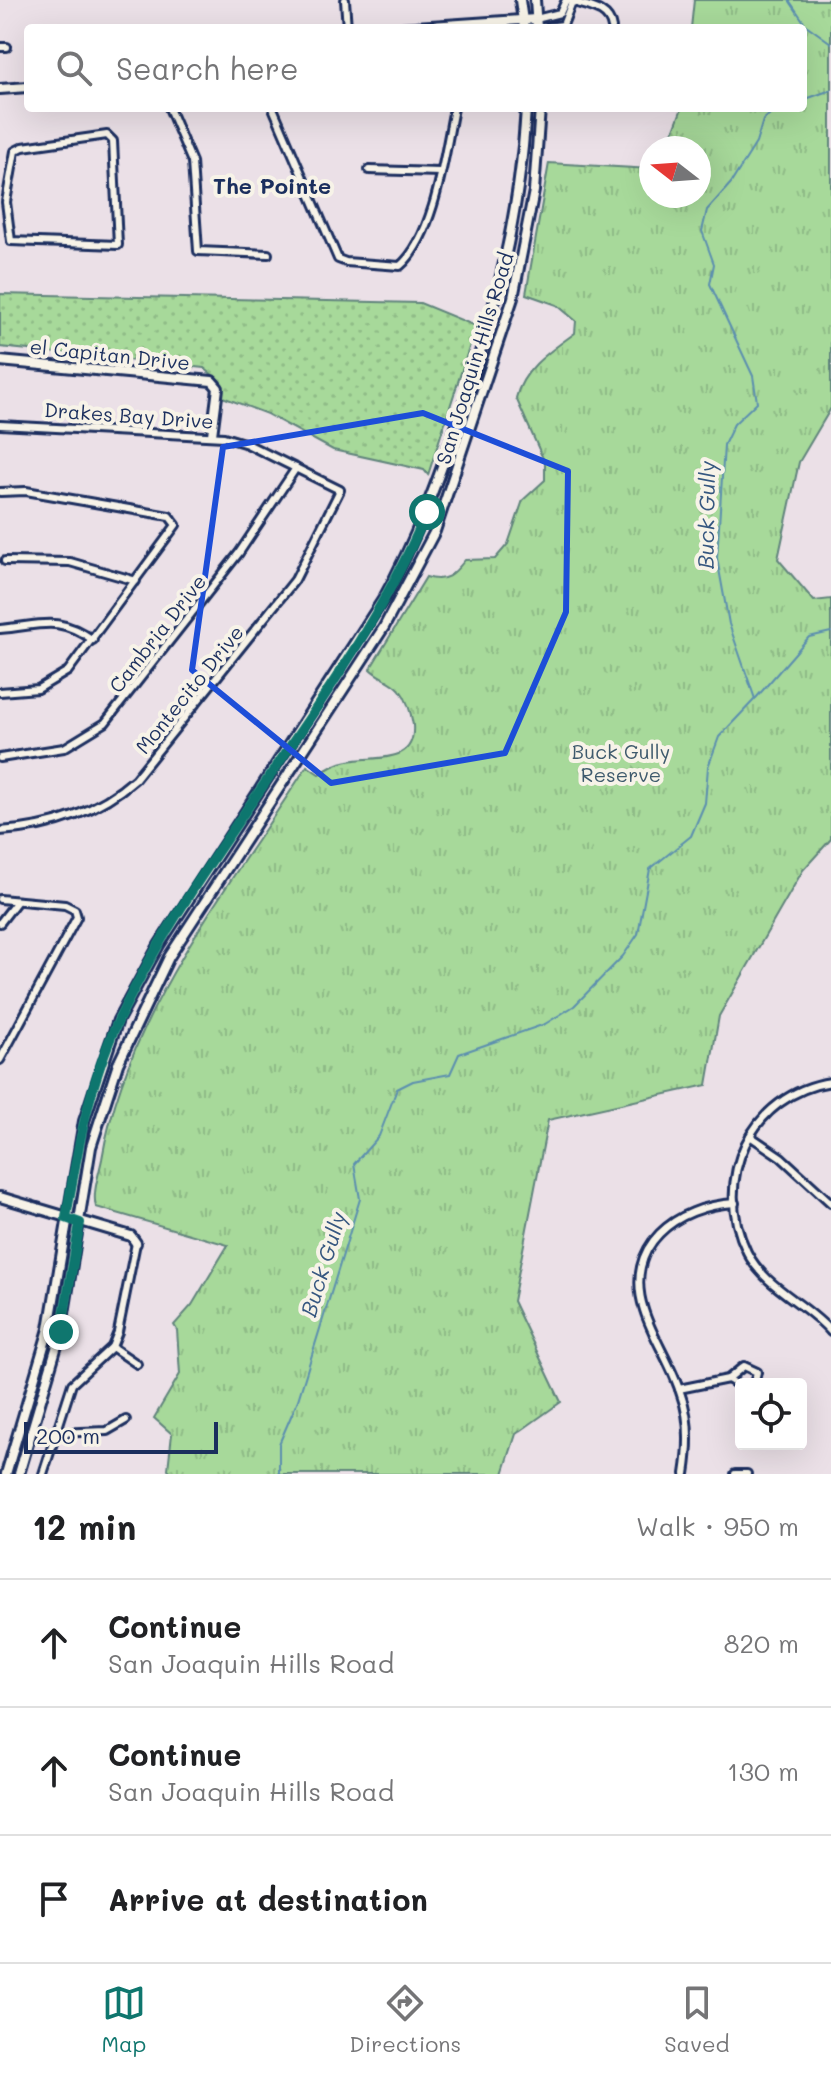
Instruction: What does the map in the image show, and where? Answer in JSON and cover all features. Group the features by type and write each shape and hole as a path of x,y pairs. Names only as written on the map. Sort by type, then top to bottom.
{"main road":[{"path":"520,0 524,24"},
{"path":"535,0 537,24"},
{"path":"0,89 24,87"},
{"name":"San Joaquin Hills Road","path":"6,1474 49,1329 84,1121 118,1020 159,945 384,598 427,512 480,356 506,267 520,191 526,112"},
{"name":"San Joaquin Hills Road","path":"19,1474 61,1332 95,1135 134,1023 169,957 384,627 435,531 513,298 534,191 540,112"},
{"name":"el Capitan Drive","path":"0,361 216,383 212,435"},
{"path":"0,1197 131,1236 136,1243"}],"street":[{"path":"345,0 347,24"},
{"path":"539,24 560,13 569,1"},
{"path":"563,24 569,1"},
{"path":"569,1 607,14 611,24"},
{"path":"171,112 192,162 198,251 268,254"},
{"path":"275,112 338,259 400,266 408,259 427,222 453,112"},
{"path":"112,137 118,245 11,241 3,202 15,151 23,147 112,137"},
{"path":"369,170 440,172"},
{"name":"Drakes Bay Drive","path":"0,425 212,435 247,444 340,490"},
{"name":"Cambria Drive","path":"0,758 64,748 105,723 239,553 296,468"},
{"name":"Montecito Drive","path":"0,831 41,826 78,815 106,801 135,779 298,576 340,490"},
{"path":"0,492 26,491 163,515 173,520 174,530 68,671 49,685 30,691 0,692"},
{"path":"5,561 70,562 136,581"},
{"path":"0,629 55,622 71,626 93,640"},
{"path":"0,899 65,905 75,910 74,923 0,1060"},
{"path":"0,923 17,900"},
{"path":"831,1082 804,1086 762,1117 750,1136 734,1177 735,1203 747,1252 762,1274 815,1313 831,1332"},
{"path":"750,1136 781,1157 831,1203"},
{"path":"685,1474 688,1441 679,1389 643,1309 643,1263 657,1237 675,1218 707,1204 735,1203"},
{"path":"43,1474 72,1384 112,1347 123,1316 136,1243"},
{"path":"112,1347 137,1364"},
{"path":"679,1389 728,1379 744,1366 757,1372 756,1378"},
{"path":"728,1379 735,1383"},
{"path":"55,1433 107,1431 126,1420"},
{"path":"735,1474 747,1474"}],"highlighted area":[{"path":"423,413 568,471 566,612 505,753 331,783 192,670 223,447"}],"green space":[{"name":"Buck Gully Reserve","path":"694,0 831,0 831,408 799,462 778,559 814,601 831,599 831,839 803,870 719,1016 707,1085 548,1120 513,1301 561,1402 516,1434 503,1474 173,1474 168,1469 172,1434 154,1418 180,1374 174,1325 192,1305 228,1245 96,1207 96,1183 115,1105 133,1053 184,954 307,766 319,774 344,762 392,756 408,747 413,725 405,698 397,687 370,669 426,577 439,579 448,576 465,560 495,559 508,544 523,500 545,480 545,463 516,398 532,369 575,333 576,321 557,305 526,294 549,163 639,168 639,208 711,208 711,136 672,136 680,112 807,112 807,24 691,24"},
{"path":"0,294 420,303 476,326 428,475 424,470 333,450 267,414 220,396 220,381 204,368 0,347"}],"waterway":[{"name":"Buck Gully","path":"789,0 805,24"},
{"name":"Buck Gully","path":"807,26 831,43"},
{"name":"Buck Gully","path":"807,99 831,90"},
{"name":"Buck Gully","path":"279,1474 279,1444 298,1400 360,1199 354,1164 379,1136 397,1089 413,1081 450,1074 459,1054 545,1024 574,1006 623,956 638,934 650,869 691,836 705,803 708,767 719,737 755,699 729,624 717,558 724,445 734,424 757,402 753,376 710,284 714,264 702,231 707,210 731,183 756,143 763,120 772,112"},
{"path":"756,698 809,637 831,632"}],"district":[{"name":"The Pointe","path":"272,185"}],"route":[{"path":"61,1332 80,1223 66,1218 75,1164 93,1090 118,1020 159,945 384,598 427,512"}]}
